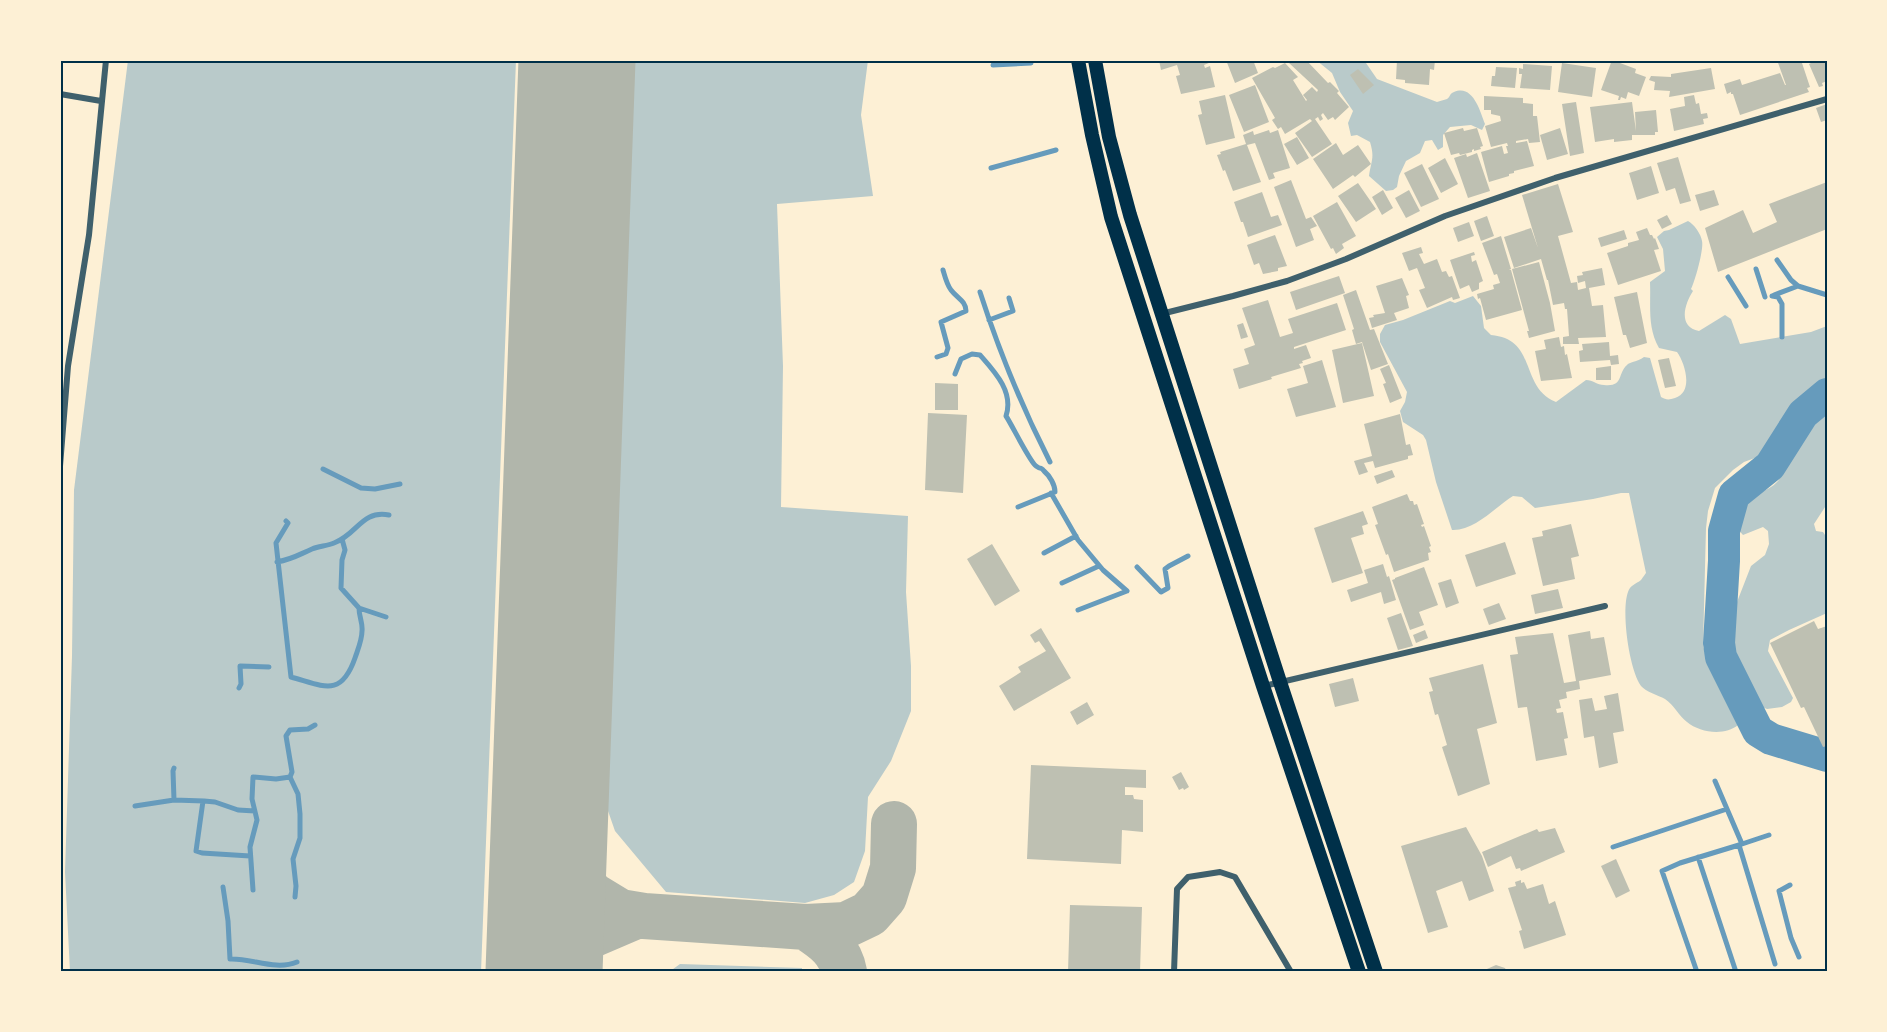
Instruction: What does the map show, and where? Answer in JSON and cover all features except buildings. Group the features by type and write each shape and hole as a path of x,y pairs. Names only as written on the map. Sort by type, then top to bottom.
{"highway":[{"path":"1078,60 1111,218 1263,686 1359,972"},
{"path":"1095,60 1109,137 1160,314 1376,972"}],"street":[{"path":"60,466 64,373 89,235 106,60"},
{"path":"60,94 101,101"},
{"path":"1160,314 1287,281 1346,260 1445,216 1555,178 1827,99"},
{"path":"1263,686 1605,606"},
{"path":"1174,972 1177,889 1188,877 1220,872 1235,877 1291,972"}],"shaded area":[{"path":"128,60 516,60 481,972 70,972 65,872 72,656 74,490"},
{"path":"628,60 868,60 861,115 873,196 777,204 783,366 781,507 908,516 906,592 911,666 911,711 891,761 868,797 865,851 854,882 834,895 805,903 666,892 615,831 600,788"},
{"path":"1316,60 1367,60 1366,63 1377,79 1437,102 1447,99 1454,92 1466,92 1475,100 1485,124 1482,130 1471,125 1450,127 1443,135 1443,147 1438,150 1432,140 1425,141 1420,153 1406,161 1397,187 1386,191 1369,176 1372,156 1370,142 1357,135 1351,136 1348,123 1353,111 1340,92 1332,73"},
{"path":"1688,221 1699,232 1702,245 1699,265 1691,289 1693,291 1685,309 1686,320 1692,329 1699,331 1725,315 1731,319 1740,344 1811,332 1827,326 1827,389 1803,399 1785,425 1778,430 1763,455 1744,462 1715,488 1708,511 1703,647 1738,717 1738,725 1720,732 1705,731 1692,726 1665,699 1643,688 1637,678 1627,640 1625,612 1630,588 1646,573 1629,493 1535,508 1522,497 1513,496 1477,523 1452,530 1436,482 1426,440 1423,435 1403,422 1400,411 1407,392 1380,342 1380,334 1385,325 1450,301 1455,303 1473,296 1481,306 1484,328 1491,335 1506,338 1516,345 1537,386 1556,402 1586,380 1602,385 1615,384 1628,364 1644,357 1650,358 1661,397 1675,398 1684,390 1685,370 1677,352 1659,348 1655,340 1650,316 1650,282 1665,271 1663,249 1657,237 1664,231"},
{"path":"1827,408 1827,504 1814,524 1816,531 1823,532 1827,538 1827,613 1770,640 1768,651 1793,698 1791,702 1782,707 1767,709 1753,699 1733,644 1737,602 1751,566 1765,555 1769,544 1768,531 1763,527 1743,535 1736,527 1740,503 1777,482 1804,431 1818,414"},
{"path":"680,964 802,968 802,972 669,972"}],"waterway":[{"path":"993,65 1031,63"},
{"path":"991,168 1056,150"},
{"path":"1777,260 1798,286 1827,295"},
{"path":"1756,269 1765,297"},
{"path":"937,357 946,354 948,348 941,322 966,311 963,302 953,293 946,281 943,270"},
{"path":"1728,277 1746,306"},
{"path":"1774,295 1798,286"},
{"path":"980,292 1012,378 1050,462"},
{"path":"1772,296 1778,297 1782,304 1782,337"},
{"path":"989,320 1013,311 1009,298"},
{"path":"955,374 961,359 972,354 980,355 992,368 1005,391 1008,407 1006,416 1033,463 1042,468 1053,484 1055,492 1018,507"},
{"path":"1827,394 1803,414 1770,466 1734,495 1724,531 1719,643 1721,657 1758,731 1771,739 1827,756"},
{"path":"323,469 361,488 375,489 400,484"},
{"path":"1051,493 1078,540 1103,570 1127,591 1078,610"},
{"path":"277,562 334,543 372,516 389,515"},
{"path":"286,521 288,523 276,543 291,677 330,686 344,679 350,671 361,638 362,625 359,608"},
{"path":"1044,553 1076,536"},
{"path":"342,539 345,550 342,560 341,588 359,608 386,617"},
{"path":"1137,567 1161,592 1168,588 1165,569 1188,556"},
{"path":"1062,583 1099,566"},
{"path":"239,688 241,684 240,666 269,667"},
{"path":"295,897 293,859 300,838 300,814 298,794 290,777 292,772 286,736 290,730 308,729 315,725"},
{"path":"174,768 174,800"},
{"path":"253,890 250,847 257,820 252,799 253,777 276,779 290,777"},
{"path":"1715,781 1742,844 1769,835"},
{"path":"135,806 174,800 204,801 215,802 238,810 255,811"},
{"path":"203,801 196,851 250,856"},
{"path":"1613,847 1727,809"},
{"path":"1697,972 1662,871 1680,863 1739,845 1775,964"},
{"path":"1698,857 1736,972"},
{"path":"1790,885 1779,891 1791,938 1799,957"},
{"path":"223,887 230,959 272,965 297,962"}],"taxiway":[{"path":"548,825 574,874 592,895 620,912 644,916 806,927 846,925 869,914 884,897 893,868 894,824"},
{"path":"557,972 567,956 589,936 638,915"},
{"path":"806,927 825,940 835,951 844,972"}],"runway":[{"path":"544,972 577,60"}]}
